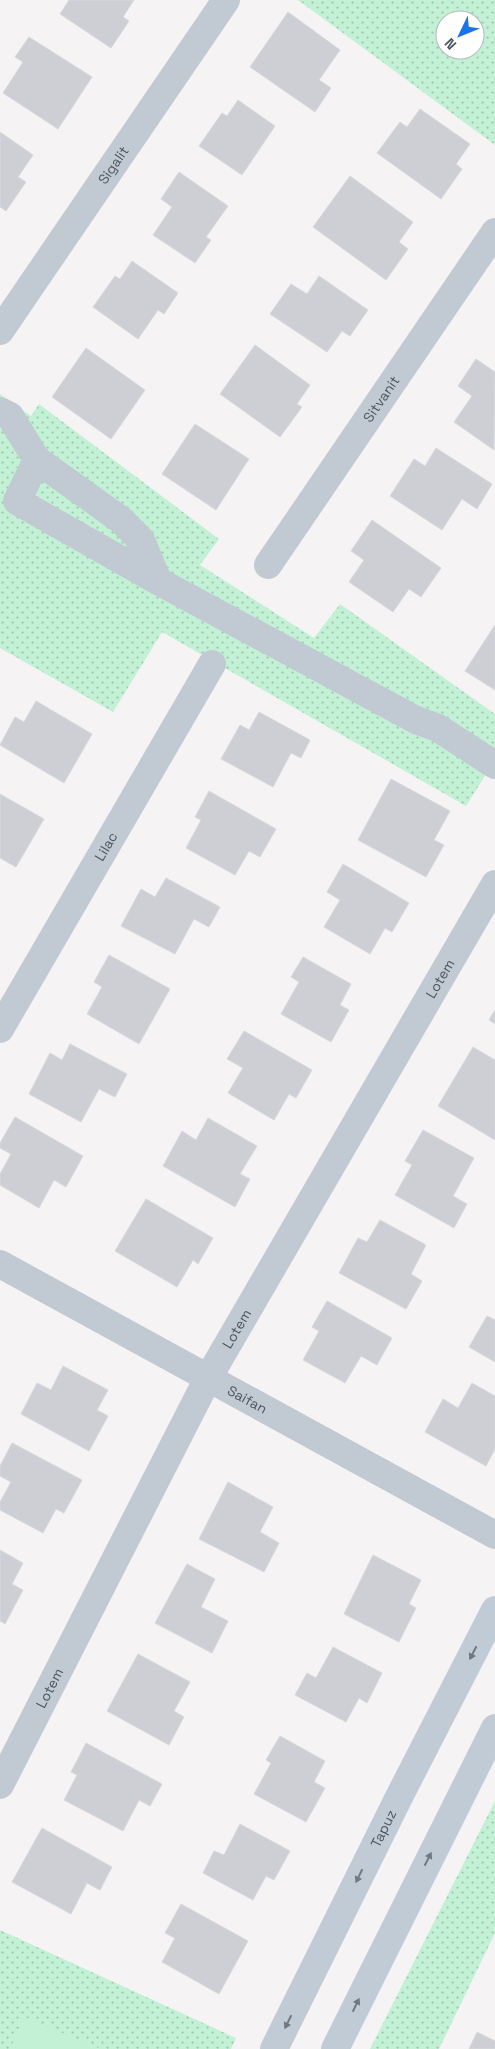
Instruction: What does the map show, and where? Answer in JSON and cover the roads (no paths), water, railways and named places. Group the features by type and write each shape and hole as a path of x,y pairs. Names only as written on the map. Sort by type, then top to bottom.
{"street":[{"name":"Sigalit","path":"0,330 226,0"},
{"name":"Sitvanit","path":"268,565 495,232"},
{"path":"0,411 10,416 37,460 121,520 141,540 158,581"},
{"path":"37,460 17,501 158,581 416,720 438,728 495,765"},
{"name":"Lilac","path":"0,1029 212,664"},
{"name":"Lotem","path":"0,1785 208,1378 495,884"},
{"name":"Saifan","path":"0,1264 495,1535"},
{"name":"Tapuz","path":"274,2049 400,1795 495,1610"},
{"path":"335,2049 495,1728"}]}
